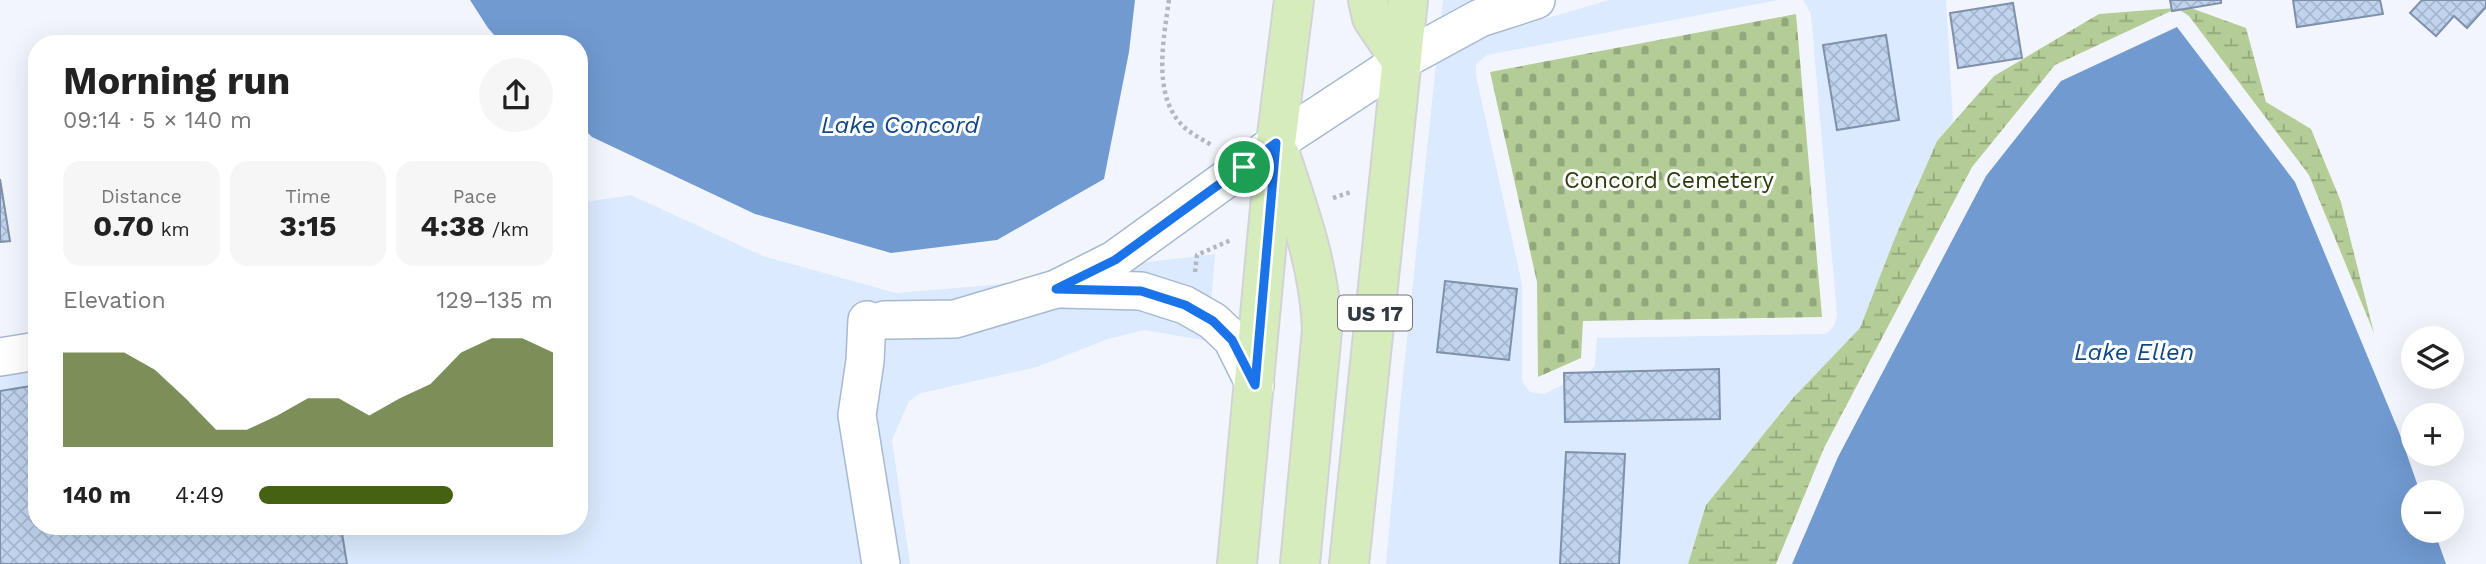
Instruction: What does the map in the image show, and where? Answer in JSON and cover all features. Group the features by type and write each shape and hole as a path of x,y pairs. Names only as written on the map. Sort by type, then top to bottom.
{"main road":[{"path":"1237,564 1276,143 1294,0"},
{"path":"1368,0 1372,18 1401,61"},
{"name":"US 17","path":"1349,564 1408,0"},
{"path":"1276,143 1310,241 1321,297 1322,330 1300,564"}],"street":[{"path":"881,564 857,415 860,384 875,320 955,319 1056,289 1115,260 1276,143 1401,61 1480,18 1536,0"},
{"path":"1056,289 1141,291 1185,305 1213,321 1232,340 1255,385"},
{"path":"0,357 28,352"}],"path":[{"path":"1169,0 1163,67 1165,92 1174,113 1180,124 1244,167"},
{"path":"1193,283 1197,255 1235,238"}],"shaded area":[{"path":"1443,0 1471,0 1441,16"},
{"path":"1609,0 1779,0 1487,55 1476,64 1476,76 1522,284 1522,377 1530,392 1544,394 1590,372 1595,365 1597,338 1822,334 1834,326 1837,316 1811,14 1803,0 1946,0 1953,122 1937,141 1860,328 1793,398 1706,505 1688,564 1386,564 1436,64 1487,36"},
{"path":"631,195 763,256 896,293 991,285 1215,254 1208,341 1144,330 1108,339 1037,367 921,393 909,401 892,440 910,564 0,564 0,349 28,344 28,535 588,535 588,202"}],"green space":[{"path":"2188,7 2246,28 2266,102 2311,129 2341,202 2374,333 2309,175 2189,16 2180,10 2171,11 2055,65 1972,167 1824,448 1776,564 1688,564 1706,505 1793,398 1860,328 1937,141 1994,76 2099,14"},
{"name":"Concord Cemetery","path":"1796,14 1822,317 1583,321 1581,358 1538,377 1537,282 1490,72"}],"water":[{"name":"Lake Concord","path":"470,0 1135,0 1129,52 1104,179 997,240 891,253 755,214 592,137 588,133 588,35 494,35"},
{"name":"Lake Ellen","path":"2177,27 2295,182 2399,432 2401,466 2411,466 2416,480 2401,480 2401,543 2439,543 2446,564 1792,564 1838,457 1986,176 2061,81"}],"building":[{"path":"2170,0 2221,0 2221,3 2172,11"},
{"path":"2293,0 2380,0 2383,14 2297,27"},
{"path":"2422,0 2486,0 2486,7 2467,28 2454,16 2436,36 2410,13"},
{"path":"2013,3 2022,58 1958,68 1950,13"},
{"path":"1886,35 1899,120 1837,130 1823,45"},
{"path":"0,179 10,241 0,242"},
{"path":"1445,281 1517,289 1509,360 1437,352"},
{"path":"1719,369 1720,419 1565,422 1564,373"},
{"path":"28,386 28,535 342,535 347,564 0,564 0,391"},
{"path":"1566,452 1625,454 1619,564 1560,564"}],"route":[{"path":"1276,143 1255,385 1232,340 1213,321 1185,305 1141,291 1056,289 1115,260 1244,167 1276,143"}]}
